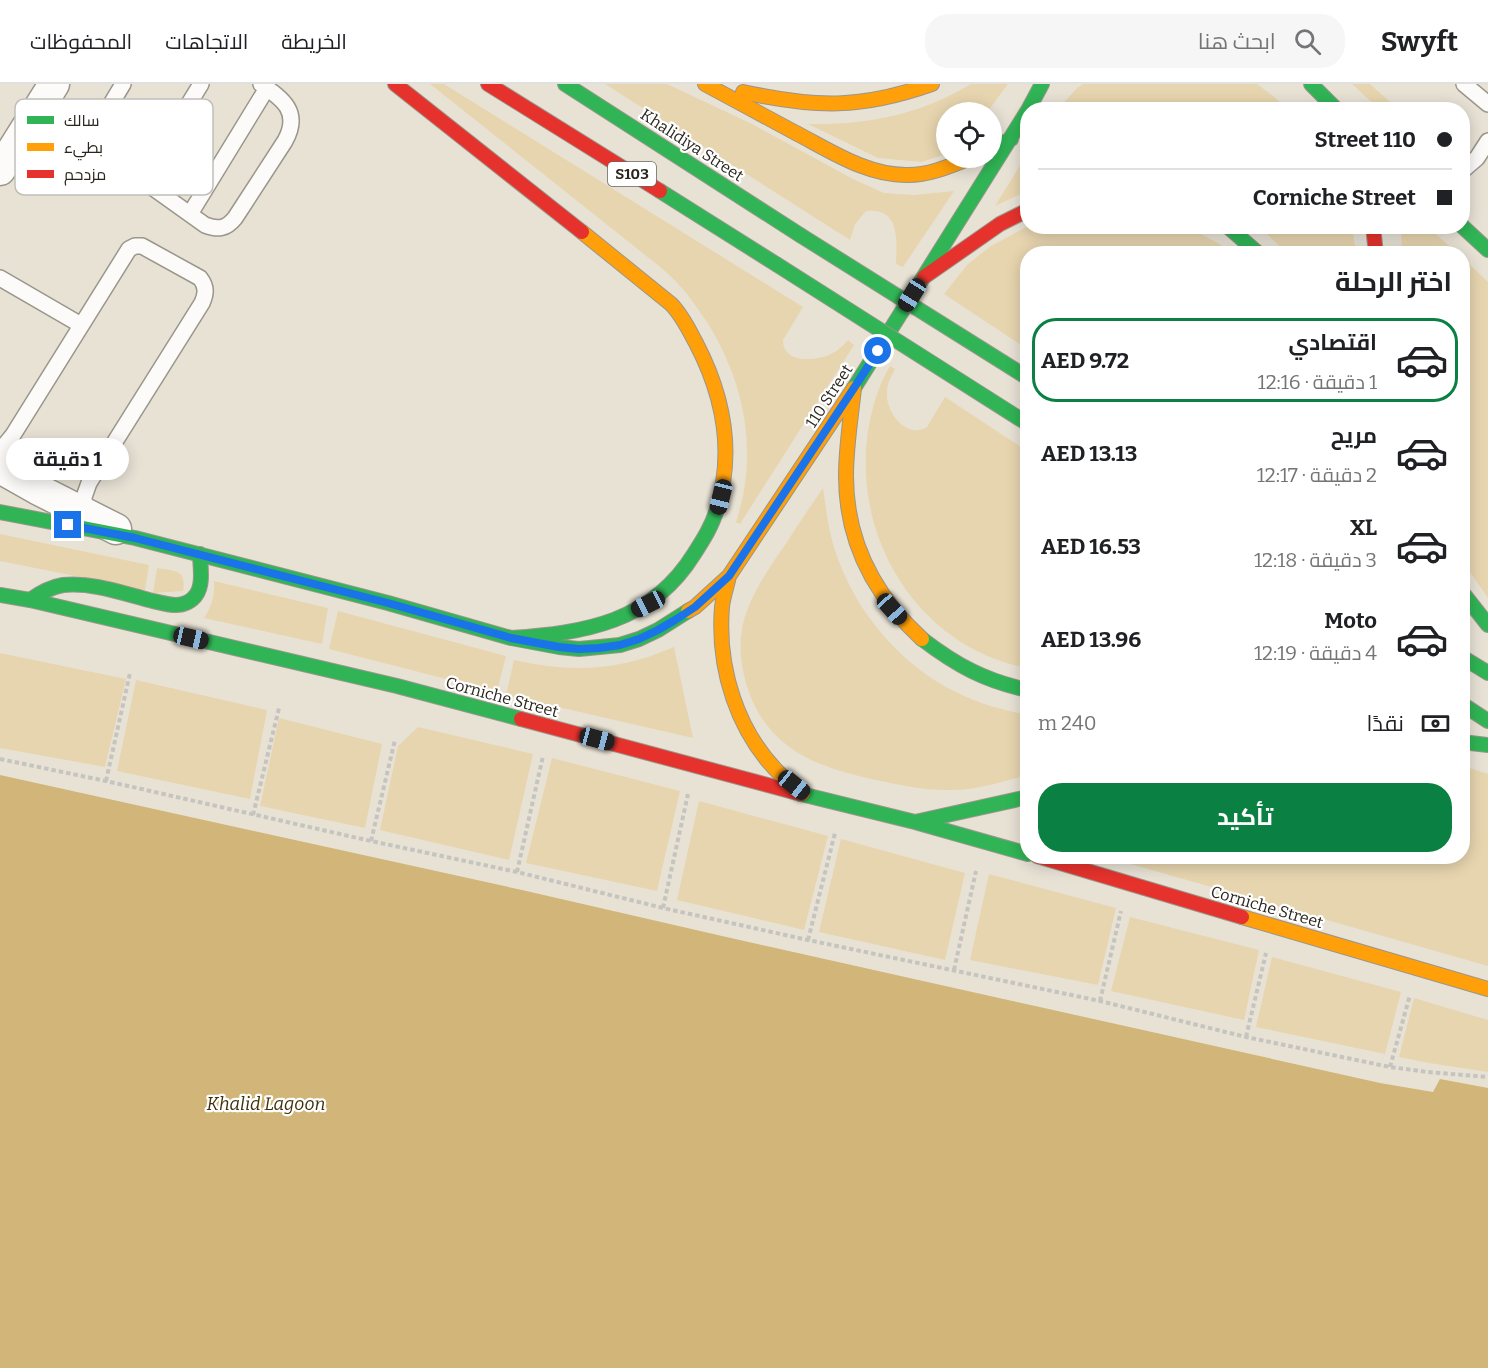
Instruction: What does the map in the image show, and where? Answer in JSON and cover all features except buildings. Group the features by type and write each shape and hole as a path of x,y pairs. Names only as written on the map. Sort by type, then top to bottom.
{"main road":[{"path":"395,84 656,291 673,307 700,348 718,392 724,415 726,462 718,508 698,552 666,589 648,604 625,615 574,632 511,638"},
{"name":"S103","path":"488,84 1020,419"},
{"name":"Khalidiya Street","path":"565,84 1020,373"},
{"path":"705,84 790,102 837,105 874,102 932,84"},
{"path":"705,84 866,168 885,174 906,176 926,174 945,168"},
{"name":"110 Street","path":"1032,102 1042,84"},
{"path":"1035,97 1049,84"},
{"path":"1311,84 1331,101"},
{"name":"110 Street","path":"729,576 854,388 1020,124"},
{"path":"1002,143 1011,139"},
{"path":"924,277 1000,224 1020,214"},
{"path":"1470,233 1488,250"},
{"path":"1237,234 1251,246"},
{"path":"854,388 848,451 848,505 852,531 873,582 906,626 947,658 1002,685 1020,688"},
{"path":"0,512 135,538 388,603 511,638 579,649 620,645 658,630 695,607 729,576"},
{"path":"30,600 42,592 68,585 98,588 170,605 185,604 191,600 199,588 200,554"},
{"path":"729,576 722,606 721,637 724,668 732,698 744,726 761,752 782,776 806,795"},
{"name":"Corniche Street","path":"0,595 30,600 397,686 1020,852"},
{"path":"1470,602 1488,625"},
{"path":"1470,662 1488,673"},
{"path":"1470,709 1487,720"},
{"path":"1470,719 1487,720"},
{"path":"1470,743 1488,745"},
{"path":"915,822 1020,798"},
{"name":"Corniche Street","path":"1063,864 1488,989"}],"street":[{"path":"44,99 54,84"},
{"path":"0,170 15,146"},
{"path":"0,468 135,538"}],"lane":[{"path":"114,99 123,84"},
{"path":"192,99 201,84"},
{"path":"870,84 874,102"},
{"path":"1464,84 1488,104"},
{"path":"163,195 205,225 216,229 227,226 235,218 285,141 291,122 282,99 264,86 213,174"},
{"path":"1470,164 1488,141"},
{"path":"190,214 201,195"},
{"path":"0,451 14,435 129,249 135,246 148,248 200,278 204,283 205,297 89,483 84,497 85,513"},
{"path":"0,278 81,325"}],"path":[{"path":"106,781 130,673"},
{"path":"253,815 279,708"},
{"path":"371,841 395,740"},
{"path":"517,872 544,751"},
{"path":"0,759 517,872 663,908 808,940 1100,1001 1246,1037 1390,1067 1488,1077"},
{"path":"663,908 690,786"},
{"path":"808,940 836,828"},
{"path":"954,970 978,864"},
{"path":"1100,1001 1122,906"},
{"path":"1246,1037 1267,948"},
{"path":"1390,1067 1412,990"}],"shaded area":[{"path":"430,84 444,84 803,307 783,340 789,354 803,359 819,358 833,353 848,340 854,345 740,524 736,522 747,470 747,444 739,394 720,345 694,303 677,282 659,266"},
{"path":"605,84 667,84 750,123 853,179 884,193 914,195 954,191 903,267 896,264 896,236 891,220 885,214 866,211 855,224 850,240"},
{"path":"971,84 1008,84 994,102 936,102 936,157 922,162 878,158 808,124 851,123 892,116 912,111 952,95"},
{"path":"1083,84 1257,84 1279,102 1064,102"},
{"path":"1352,84 1370,84 1390,102 1371,102"},
{"path":"1020,165 1020,194 995,206"},
{"path":"1020,230 1020,234 1201,234 1222,246 1020,246 1020,344 944,294 967,265 991,246"},
{"path":"1267,234 1353,234 1355,246 1279,246"},
{"path":"1401,234 1436,234 1449,246 1402,246"},
{"path":"1470,265 1488,282 1488,598 1470,572"},
{"path":"890,366 895,369 889,380 887,399 893,415 905,427 919,430 927,427 945,397 1020,446 1020,666 988,656 954,637 925,612 901,582 883,547 871,510 866,471 871,414"},
{"path":"823,488 834,547 842,570 866,613 881,633 916,667 937,681 975,700 1020,713 1020,777 988,786 957,790 912,787 854,775 813,761 779,739 766,724 755,705 744,677 741,650 742,629 749,606 772,565"},
{"path":"0,534 149,565 145,590 0,561"},
{"path":"157,568 178,572 183,579 183,591 153,593"},
{"path":"214,581 328,608 322,644 204,618 212,600"},
{"path":"338,611 506,656 497,692 329,649"},
{"path":"674,647 693,738 506,695 514,660 556,667 595,667 634,661"},
{"path":"0,653 126,679 105,767 0,748"},
{"path":"136,680 267,710 250,799 117,771"},
{"path":"279,718 382,744 365,828 260,806"},
{"path":"418,727 533,754 509,860 380,830 398,746"},
{"path":"552,758 680,791 657,891 526,863"},
{"path":"1470,768 1488,774 1488,966 1131,864 1470,864"},
{"path":"699,801 828,836 804,930 677,900"},
{"path":"841,839 965,873 945,960 819,932"},
{"path":"989,874 1116,908 1098,985 970,960"},
{"path":"1130,917 1259,950 1244,1020 1111,991"},
{"path":"1272,957 1401,992 1385,1054 1256,1027"},
{"path":"1414,998 1488,1020 1488,1072 1399,1057"}],"water":[{"name":"Khalid Lagoon","path":"0,775 1380,1083 1433,1092 1440,1079 1488,1088 1488,1368 0,1368"}],"traffic: fast":[{"path":"565,84 800,235"},
{"path":"1032,102 1042,84"},
{"path":"1311,84 1329,102"},
{"path":"854,388 1020,123"},
{"path":"1002,143 1011,139"},
{"path":"660,191 776,264"},
{"path":"1470,233 1488,250"},
{"path":"1236,234 1250,246"},
{"path":"800,235 1020,373"},
{"path":"776,264 1020,419"},
{"path":"511,638 565,632 614,620 658,595 677,577 704,538 715,515 723,483"},
{"path":"0,512 135,538 388,603 511,638 559,647 579,649 620,645 658,630 688,611"},
{"path":"30,600 54,587 74,584 107,589 166,604 182,604 192,599 198,591 201,580 200,554"},
{"path":"0,595 30,600 397,686 521,719"},
{"path":"1470,602 1488,625"},
{"path":"922,639 972,671 1020,688"},
{"path":"1470,662 1488,673"},
{"path":"1470,709 1488,721"},
{"path":"1470,743 1488,745"},
{"path":"801,794 915,822 1020,852"},
{"path":"915,822 1020,799"}],"traffic: slow":[{"path":"705,84 863,167 908,175 943,168"},
{"path":"743,92 793,101 838,103 883,98 932,84"},
{"path":"582,232 671,304 688,328 711,377 721,411 725,447 723,483"},
{"path":"688,611 729,576 854,388"},
{"path":"854,388 846,465 847,500 851,523 857,545 877,585 890,604 922,639"},
{"path":"729,576 723,603 721,630 727,676 733,698 742,720 766,759 784,778 803,793"},
{"path":"1242,917 1488,989"}],"traffic: jam":[{"path":"395,84 582,232"},
{"path":"488,84 660,191"},
{"path":"924,277 1000,224 1020,214"},
{"path":"1374,234 1375,246"},
{"path":"521,719 801,794"},
{"path":"1064,864 1242,917"}],"route":[{"path":"68,525 135,538 388,603 511,638 579,649 620,645 639,639 675,620 695,607 729,576 878,351"}]}
